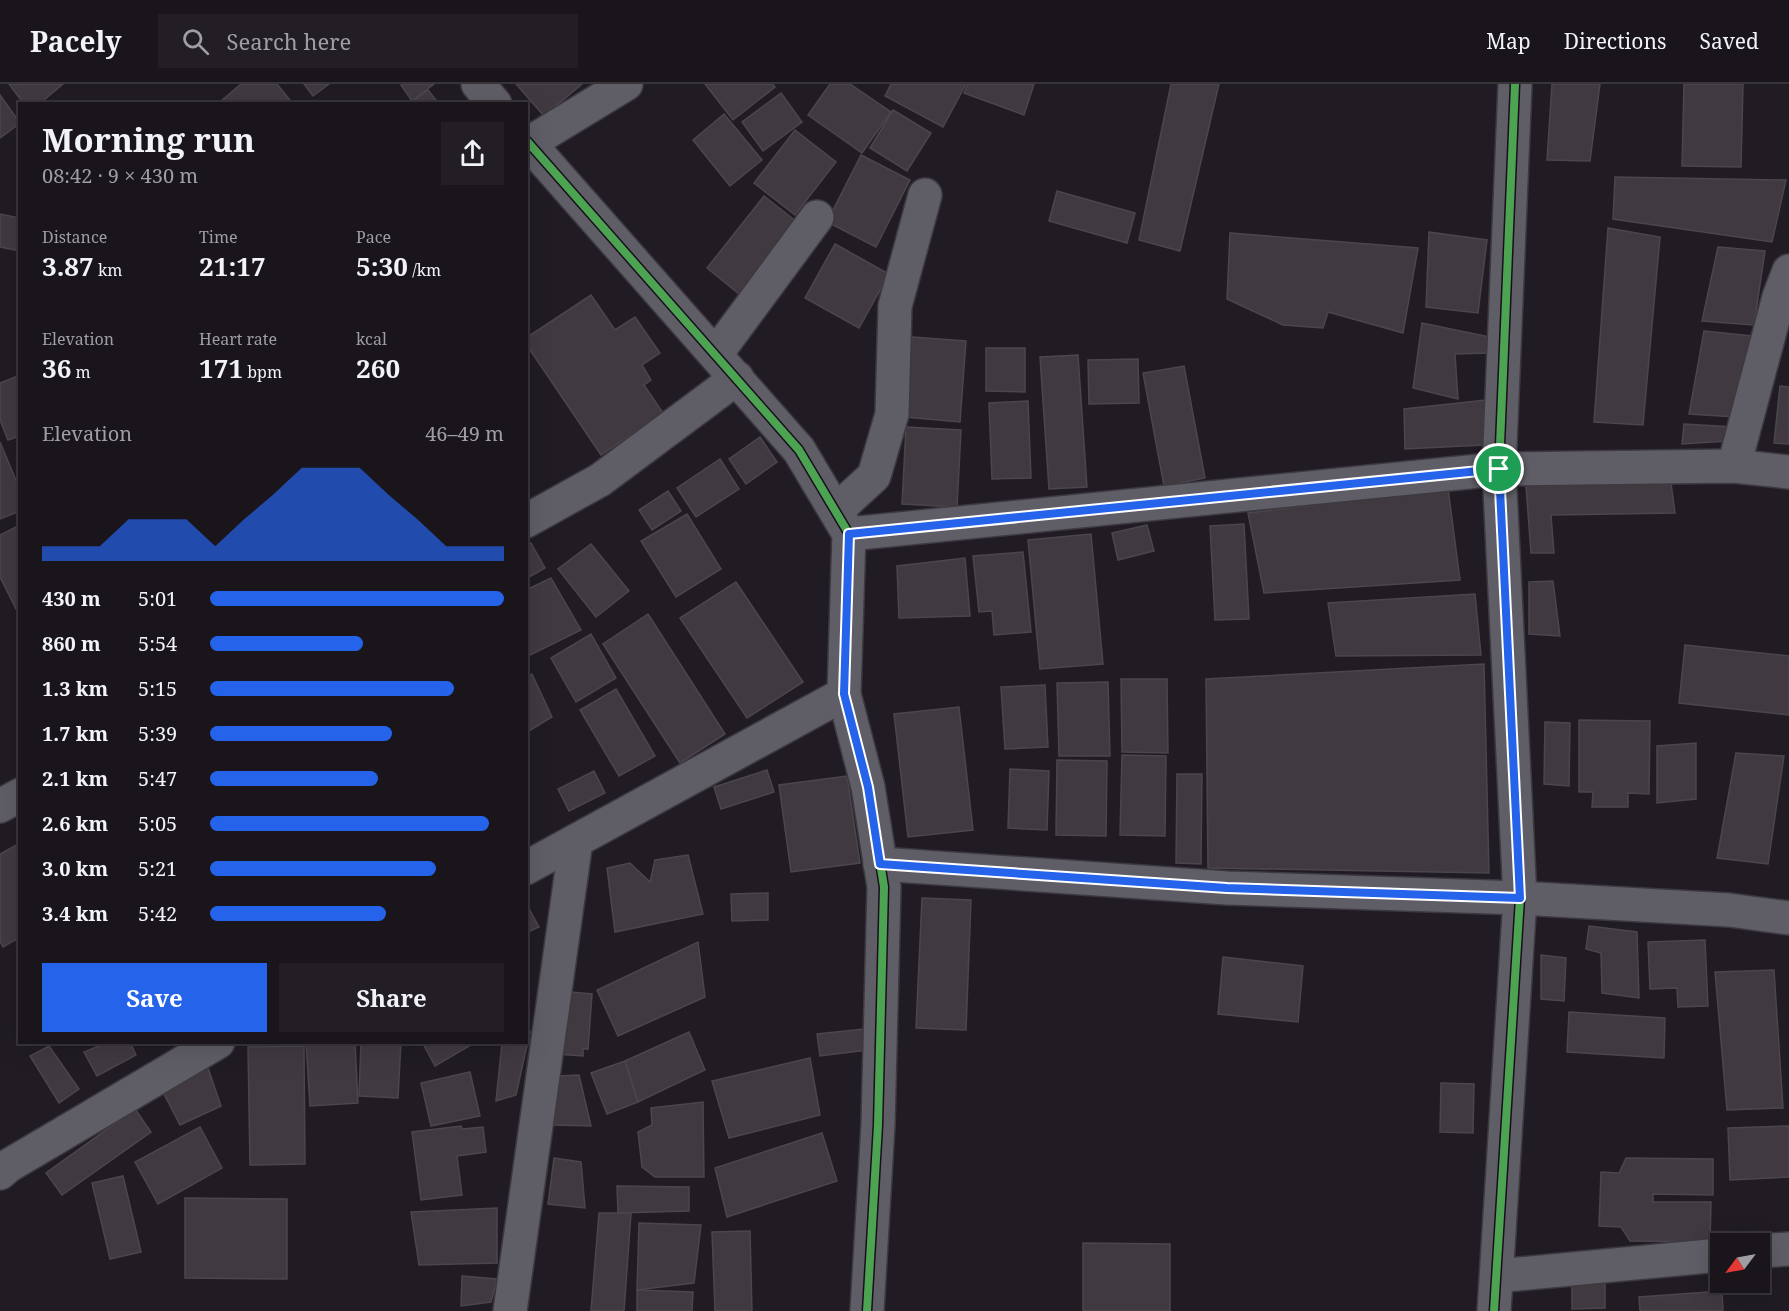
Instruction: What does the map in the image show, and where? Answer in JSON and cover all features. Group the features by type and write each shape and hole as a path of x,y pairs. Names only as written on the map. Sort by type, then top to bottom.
{"street":[{"path":"478,84 493,102"},
{"path":"626,84 528,143 799,450 842,523 844,694 868,787 884,887 878,1125 867,1311"},
{"path":"1494,1311 1520,898 1499,469 1515,84"},
{"path":"842,523 873,476 892,414 895,306 925,195"},
{"path":"716,354 817,217"},
{"path":"1734,466 1779,297 1789,271"},
{"path":"528,520 600,480 737,378"},
{"path":"842,523 1499,469 1734,466 1789,472"},
{"path":"528,867 844,694"},
{"path":"0,806 18,796"},
{"path":"510,1311 576,841"},
{"path":"880,864 1227,888 1520,898 1729,910 1789,918"},
{"path":"3,1163 214,1044"},
{"path":"1770,1250 1789,1249"},
{"path":"1497,1276 1710,1256"}],"building":[{"path":"9,84 63,84 41,102 22,102"},
{"path":"241,84 277,84 291,102 220,102"},
{"path":"304,84 329,84 313,96"},
{"path":"402,84 434,84 412,101"},
{"path":"516,84 582,84 544,116"},
{"path":"705,84 773,84 775,87 733,120"},
{"path":"830,84 850,84 891,112 862,153 808,115"},
{"path":"891,84 966,84 943,127 885,96"},
{"path":"968,84 1034,84 1024,115 964,93"},
{"path":"1171,84 1219,84 1180,251 1139,240"},
{"path":"1552,84 1600,84 1590,161 1547,160"},
{"path":"1684,84 1743,84 1741,167 1682,166"},
{"path":"428,90 437,102 412,102"},
{"path":"781,93 802,122 763,151 742,122"},
{"path":"0,95 18,120 18,124 0,138"},
{"path":"893,110 931,133 907,171 870,148"},
{"path":"724,114 762,160 730,186 693,140"},
{"path":"795,130 836,162 795,215 754,183"},
{"path":"861,155 910,180 876,247 827,222"},
{"path":"1615,177 1786,180 1772,242 1613,219"},
{"path":"1057,191 1135,213 1127,243 1049,221"},
{"path":"764,196 797,222 739,294 707,268"},
{"path":"0,214 18,218 18,251 0,247"},
{"path":"1608,228 1660,237 1643,425 1594,422"},
{"path":"1429,232 1487,240 1478,313 1426,307"},
{"path":"1230,233 1418,248 1403,333 1328,312 1323,328 1283,325 1227,299"},
{"path":"835,244 889,274 859,328 805,298"},
{"path":"1718,247 1765,251 1754,325 1702,321"},
{"path":"591,295 615,330 635,317 660,353 642,365 651,380 644,385 663,413 601,455 528,347 528,337"},
{"path":"1422,323 1490,337 1489,353 1455,354 1458,399 1413,388"},
{"path":"1704,331 1752,336 1735,417 1689,414"},
{"path":"912,337 966,341 960,422 905,417"},
{"path":"986,348 1025,348 1025,392 986,391"},
{"path":"1078,355 1087,487 1049,489 1040,357"},
{"path":"1138,359 1139,403 1089,404 1088,360"},
{"path":"1184,366 1205,478 1164,486 1143,373"},
{"path":"18,376 18,437 8,440 0,420 0,383"},
{"path":"1780,386 1789,387 1789,444 1774,443"},
{"path":"1485,400 1483,445 1405,449 1404,409"},
{"path":"1028,401 1031,478 992,479 989,403"},
{"path":"1684,424 1733,427 1728,441 1682,444"},
{"path":"906,427 961,430 957,507 902,504"},
{"path":"760,437 777,462 746,484 729,459"},
{"path":"0,442 18,485 18,512 0,519"},
{"path":"720,459 739,489 696,517 677,488"},
{"path":"1671,483 1675,513 1551,515 1554,553 1531,553 1526,486"},
{"path":"1448,488 1460,580 1264,593 1248,513"},
{"path":"668,491 681,511 652,530 639,510"},
{"path":"687,514 721,569 676,597 641,541"},
{"path":"1244,524 1249,619 1215,620 1210,526"},
{"path":"1147,525 1154,551 1118,560 1112,533"},
{"path":"18,526 18,613 0,577 0,535"},
{"path":"1091,534 1103,664 1040,669 1028,540"},
{"path":"531,543 545,568 528,578 528,545"},
{"path":"591,544 629,591 596,617 558,569"},
{"path":"1023,552 1031,632 994,635 992,611 979,612 973,556"},
{"path":"965,558 970,616 899,618 897,566"},
{"path":"551,578 581,630 528,656 528,589"},
{"path":"1553,581 1560,636 1529,634 1529,582"},
{"path":"736,582 803,682 747,718 680,618"},
{"path":"1475,594 1481,655 1336,656 1328,603"},
{"path":"648,614 725,734 680,763 603,644"},
{"path":"591,634 616,678 576,702 551,658"},
{"path":"1685,645 1789,656 1789,715 1679,703"},
{"path":"1484,664 1489,873 1208,868 1206,679"},
{"path":"532,674 552,717 528,732 528,677"},
{"path":"1121,679 1167,679 1168,753 1122,752"},
{"path":"1108,682 1110,756 1059,756 1057,683"},
{"path":"1045,685 1048,747 1005,749 1001,687"},
{"path":"616,689 655,756 619,776 580,710"},
{"path":"959,707 973,830 908,837 894,714"},
{"path":"1579,720 1650,721 1649,794 1628,793 1628,807 1592,807 1593,792 1579,792"},
{"path":"1545,722 1570,723 1569,786 1544,784"},
{"path":"1696,743 1696,799 1657,803 1657,746"},
{"path":"1736,753 1784,756 1768,864 1717,858"},
{"path":"1122,755 1166,756 1165,836 1120,835"},
{"path":"1057,760 1107,761 1106,836 1056,835"},
{"path":"1010,769 1049,771 1047,830 1008,828"},
{"path":"767,770 774,792 721,809 714,787"},
{"path":"594,771 605,793 569,811 558,789"},
{"path":"1177,774 1202,774 1201,864 1176,863"},
{"path":"847,776 860,863 791,872 779,785"},
{"path":"18,844 18,938 3,947 0,941 0,854"},
{"path":"688,855 703,914 615,932 607,868 630,863 650,882 655,860"},
{"path":"768,893 768,920 732,921 731,894"},
{"path":"922,898 971,900 966,1030 916,1028"},
{"path":"528,907 539,927 528,932"},
{"path":"1589,926 1637,932 1639,998 1602,993 1601,953 1586,949"},
{"path":"1705,940 1708,1006 1678,1007 1677,988 1650,989 1648,942"},
{"path":"698,942 705,997 618,1036 597,990"},
{"path":"1541,955 1566,958 1564,1001 1541,999"},
{"path":"1223,957 1303,966 1298,1022 1218,1014"},
{"path":"1774,970 1783,1108 1727,1110 1715,972"},
{"path":"560,991 592,994 588,1049 583,1049 583,1056 555,1054"},
{"path":"1569,1012 1665,1018 1664,1058 1567,1052"},
{"path":"864,1029 867,1050 820,1056 817,1034"},
{"path":"689,1032 705,1070 638,1102 625,1061"},
{"path":"103,1044 131,1044 136,1055 97,1076 84,1052"},
{"path":"306,1044 355,1044 358,1103 310,1106"},
{"path":"361,1044 401,1044 398,1098 359,1096"},
{"path":"423,1044 473,1044 435,1066"},
{"path":"502,1044 527,1044 516,1095 496,1101"},
{"path":"49,1046 79,1089 59,1103 30,1056"},
{"path":"304,1046 305,1164 250,1165 248,1047"},
{"path":"810,1058 820,1115 729,1138 712,1081"},
{"path":"625,1061 638,1102 607,1114 591,1073"},
{"path":"206,1062 221,1106 180,1125 162,1090"},
{"path":"470,1072 480,1116 431,1126 421,1083"},
{"path":"579,1075 591,1126 554,1125 558,1076"},
{"path":"1441,1083 1474,1084 1473,1133 1440,1132"},
{"path":"703,1102 704,1177 655,1177 642,1167 638,1132 652,1125 651,1108"},
{"path":"135,1109 151,1132 62,1195 46,1173"},
{"path":"461,1126 462,1129 483,1127 486,1152 457,1156 462,1195 421,1200 412,1132"},
{"path":"1789,1126 1789,1177 1730,1180 1728,1128"},
{"path":"200,1127 222,1168 158,1204 135,1162"},
{"path":"822,1133 837,1181 727,1217 715,1168"},
{"path":"554,1158 581,1162 585,1208 548,1204"},
{"path":"1626,1158 1713,1159 1713,1195 1653,1194 1653,1202 1711,1202 1710,1242 1630,1241 1621,1227 1599,1226 1601,1172 1619,1173"},
{"path":"123,1176 141,1252 110,1259 92,1183"},
{"path":"617,1186 689,1187 689,1211 618,1213"},
{"path":"185,1198 287,1199 287,1279 185,1278"},
{"path":"497,1208 497,1263 419,1265 411,1212"},
{"path":"599,1213 631,1213 624,1311 591,1311"},
{"path":"639,1223 701,1225 694,1283 637,1290"},
{"path":"750,1231 752,1311 715,1311 712,1232"},
{"path":"1083,1243 1170,1244 1170,1311 1083,1311"},
{"path":"462,1276 497,1279 491,1302 461,1306"},
{"path":"1605,1282 1605,1308 1572,1309 1572,1283"},
{"path":"637,1290 693,1292 692,1311 637,1311"},
{"path":"1722,1293 1723,1311 1640,1311 1639,1297"}],"cycle path":[{"path":"1494,1311 1520,898 1499,469 1515,84"},
{"path":"528,142 799,450 849,534 844,694 868,787 884,887 878,1125 867,1311"}],"route":[{"path":"1499,469 1520,898 1227,888 880,864 868,787 844,694 849,534 1499,469"}]}
